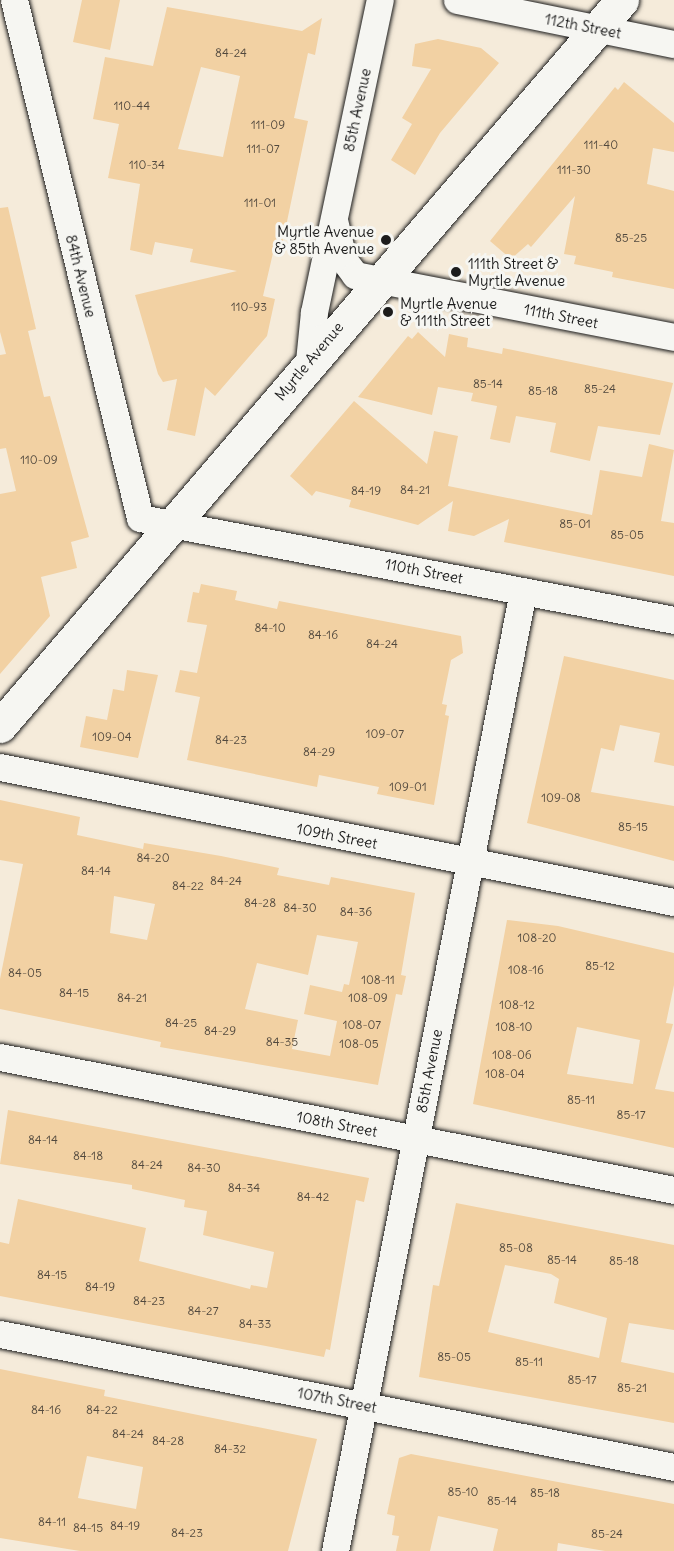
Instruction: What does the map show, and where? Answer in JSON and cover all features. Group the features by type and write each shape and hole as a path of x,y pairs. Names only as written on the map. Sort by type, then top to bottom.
{"main road":[{"name":"Myrtle Avenue","path":"0,726 175,523 377,281 622,0"}],"street":[{"name":"84th Avenue","path":"14,0 140,518 175,523"},
{"name":"85th Avenue","path":"309,361 334,220 380,0"},
{"name":"112th Street","path":"457,0 674,44"},
{"name":"85th Avenue","path":"334,220 343,259 355,275 377,281"},
{"name":"111th Street","path":"377,281 674,337"},
{"name":"110th Street","path":"175,523 674,620"},
{"name":"85th Avenue","path":"335,1551 523,591"},
{"name":"109th Street","path":"0,767 674,902"},
{"name":"108th Street","path":"0,1057 674,1190"},
{"name":"107th Street","path":"0,1334 674,1467"}],"building":[{"path":"82,0 120,0 110,50 73,42"},
{"path":"167,7 302,31 322,18 315,55 308,53 294,118 308,121 280,255 273,253 263,296 275,299 267,336 215,396 205,387 195,436 167,430 177,379 163,382 158,374 135,295 237,271 190,262 193,249 155,242 152,255 130,250 140,184 108,178 119,124 93,119 105,57 153,66","holes":["201,67 240,76 223,157 178,149"]},
{"path":"438,39 481,48 499,63 440,133 415,175 391,160 412,124 402,118 431,69 412,66 415,44"},
{"path":"624,82 674,123 674,152 653,148 647,184 674,191 674,289 612,277 613,272 574,264 576,256 564,254 575,196 531,247 528,244 511,259 490,241 615,87 618,90"},
{"path":"8,207 36,329 28,331 44,397 50,396 89,537 71,542 77,568 41,577 50,616 0,674 0,494 16,491 6,448 0,449 0,355 6,354 0,332 0,208"},
{"path":"418,332 445,357 449,334 468,338 467,347 502,354 503,348 673,383 660,435 598,426 590,461 550,452 556,423 516,416 510,443 490,439 497,406 471,401 473,393 438,387 432,415 358,397 408,336 412,339"},
{"path":"354,401 427,464 434,431 458,436 448,486 592,515 600,470 642,477 649,444 674,450 661,521 674,523 674,576 504,542 509,519 474,536 448,531 453,501 418,525 349,507 351,500 316,491 312,496 290,476"},
{"path":"201,584 237,591 235,600 277,609 279,601 461,636 463,653 451,660 442,704 447,705 445,715 449,716 434,805 377,794 379,787 319,775 317,787 187,760 200,697 175,692 180,670 197,673 207,625 187,622 193,592 199,593"},
{"path":"564,656 674,680 674,766 654,762 660,733 620,725 614,751 601,748 591,792 674,806 674,861 527,823"},
{"path":"127,670 158,675 138,758 80,747 86,716 107,720 113,689 124,691"},
{"path":"0,800 80,817 77,835 143,849 144,843 221,856 279,868 277,875 329,885 331,877 415,893 401,975 406,976 402,995 396,994 378,1085 160,1047 161,1042 0,1009 0,979 23,864 0,860","holes":["114,896 155,904 147,940 110,933","317,935 358,942 349,985 344,984 342,992 310,985 304,1014 337,1021 330,1056 292,1049 298,1020 245,1009 257,963 308,975"]},
{"path":"507,920 558,926 674,953 674,985 666,1023 673,1024 655,1089 674,1092 674,1148 473,1104","holes":["577,1027 640,1040 633,1084 567,1074"]},
{"path":"8,1110 369,1178 364,1202 356,1200 330,1350 326,1349 324,1357 0,1296 0,1242 9,1244 18,1199 146,1228 139,1261 250,1289 251,1285 267,1288 274,1252 203,1235 207,1211 184,1207 185,1200 132,1189 132,1185 0,1164"},
{"path":"456,1203 674,1245 674,1330 629,1323 621,1362 674,1373 674,1423 419,1377 433,1285 439,1286","holes":["505,1265 551,1274 559,1279 554,1303 607,1318 599,1358 488,1332"]},
{"path":"0,1369 105,1390 104,1396 317,1439 288,1551 80,1551 0,1538","holes":["87,1456 143,1467 136,1509 78,1498"]},
{"path":"411,1454 674,1504 674,1551 605,1551 558,1543 557,1551 493,1551 498,1529 438,1516 430,1551 396,1551 399,1536 392,1535 395,1516 387,1514 399,1458"}],"place":[{"name":"Myrtle Avenue & 85th Avenue","path":"386,240"},
{"name":"111th Street & Myrtle Avenue","path":"456,272"},
{"name":"Myrtle Avenue & 111th Street","path":"388,312"}]}
